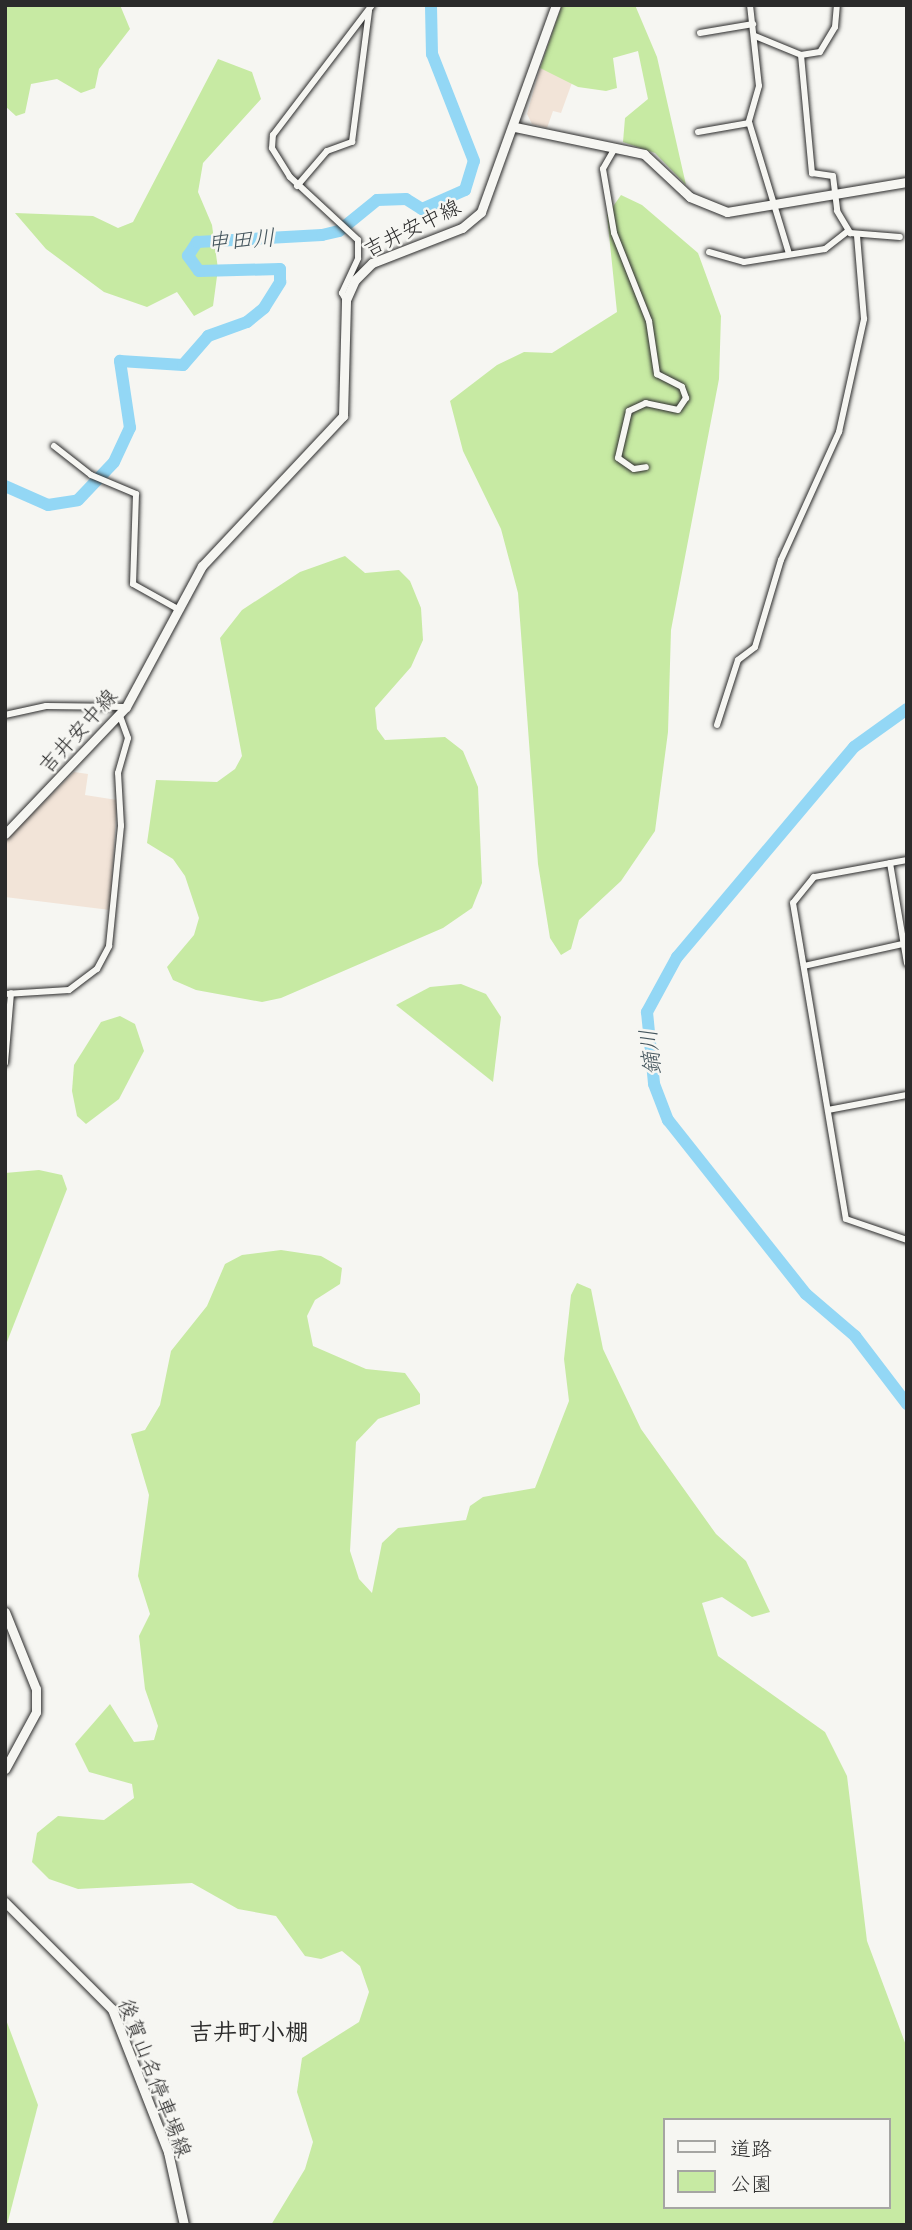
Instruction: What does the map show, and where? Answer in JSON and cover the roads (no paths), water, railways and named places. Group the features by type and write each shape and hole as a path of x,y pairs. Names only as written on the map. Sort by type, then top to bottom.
{"main road":[{"path":"556,5 515,127 615,148 659,163 706,206 727,212 774,208 907,182"},
{"name":"吉井安中線","path":"5,834 120,716 202,566 343,416 346,300 372,263 462,228 481,212 515,127"},
{"path":"5,1612 36,1689 36,1712 5,1769"},
{"name":"後賀山名停車場線","path":"5,1902 112,2008 168,2152 184,2225"}],"street":[{"path":"750,5 759,86 749,123 764,156 774,208 789,254"},
{"path":"755,36 800,55 827,48 837,5"},
{"path":"297,186 327,151 352,142 371,8"},
{"path":"346,300 342,293 360,251 350,234 297,186 272,148 276,123 371,8"},
{"path":"700,33 753,24"},
{"path":"800,55 812,173 833,176 835,196 848,231 857,235 900,237"},
{"path":"698,132 749,123"},
{"path":"615,148 603,169 614,233 649,321 657,374 682,387 686,398 678,410 646,403 629,411 618,458 634,469 646,467"},
{"path":"709,252 744,262 825,250 848,231"},
{"path":"717,725 738,660 755,647 781,560 839,432 864,319 857,235"},
{"path":"54,446 91,474 136,494 133,584 178,610"},
{"path":"5,715 46,706 126,707"},
{"path":"5,1063 8,993 69,990 97,968 109,946 121,826 118,773 128,738 120,716"},
{"path":"907,860 814,877 793,903 849,1224 907,1240"},
{"path":"891,863 907,964"},
{"path":"804,966 905,943"},
{"path":"828,1110 907,1095"}],"waterway":[{"name":"申田川","path":"5,486 48,505 78,500 114,462 130,428 120,361 183,365 208,336 247,322 264,308 280,282 280,269 199,271 188,256 197,242 322,235 339,231 377,200 406,199 422,209 465,190 474,161 432,54 431,5"},
{"name":"鏑川","path":"907,709 854,747 677,957 647,1012 654,1084 668,1120 806,1294 855,1336 907,1404"}],"district":[{"name":"吉井町小棚","path":"249,2033"}]}
